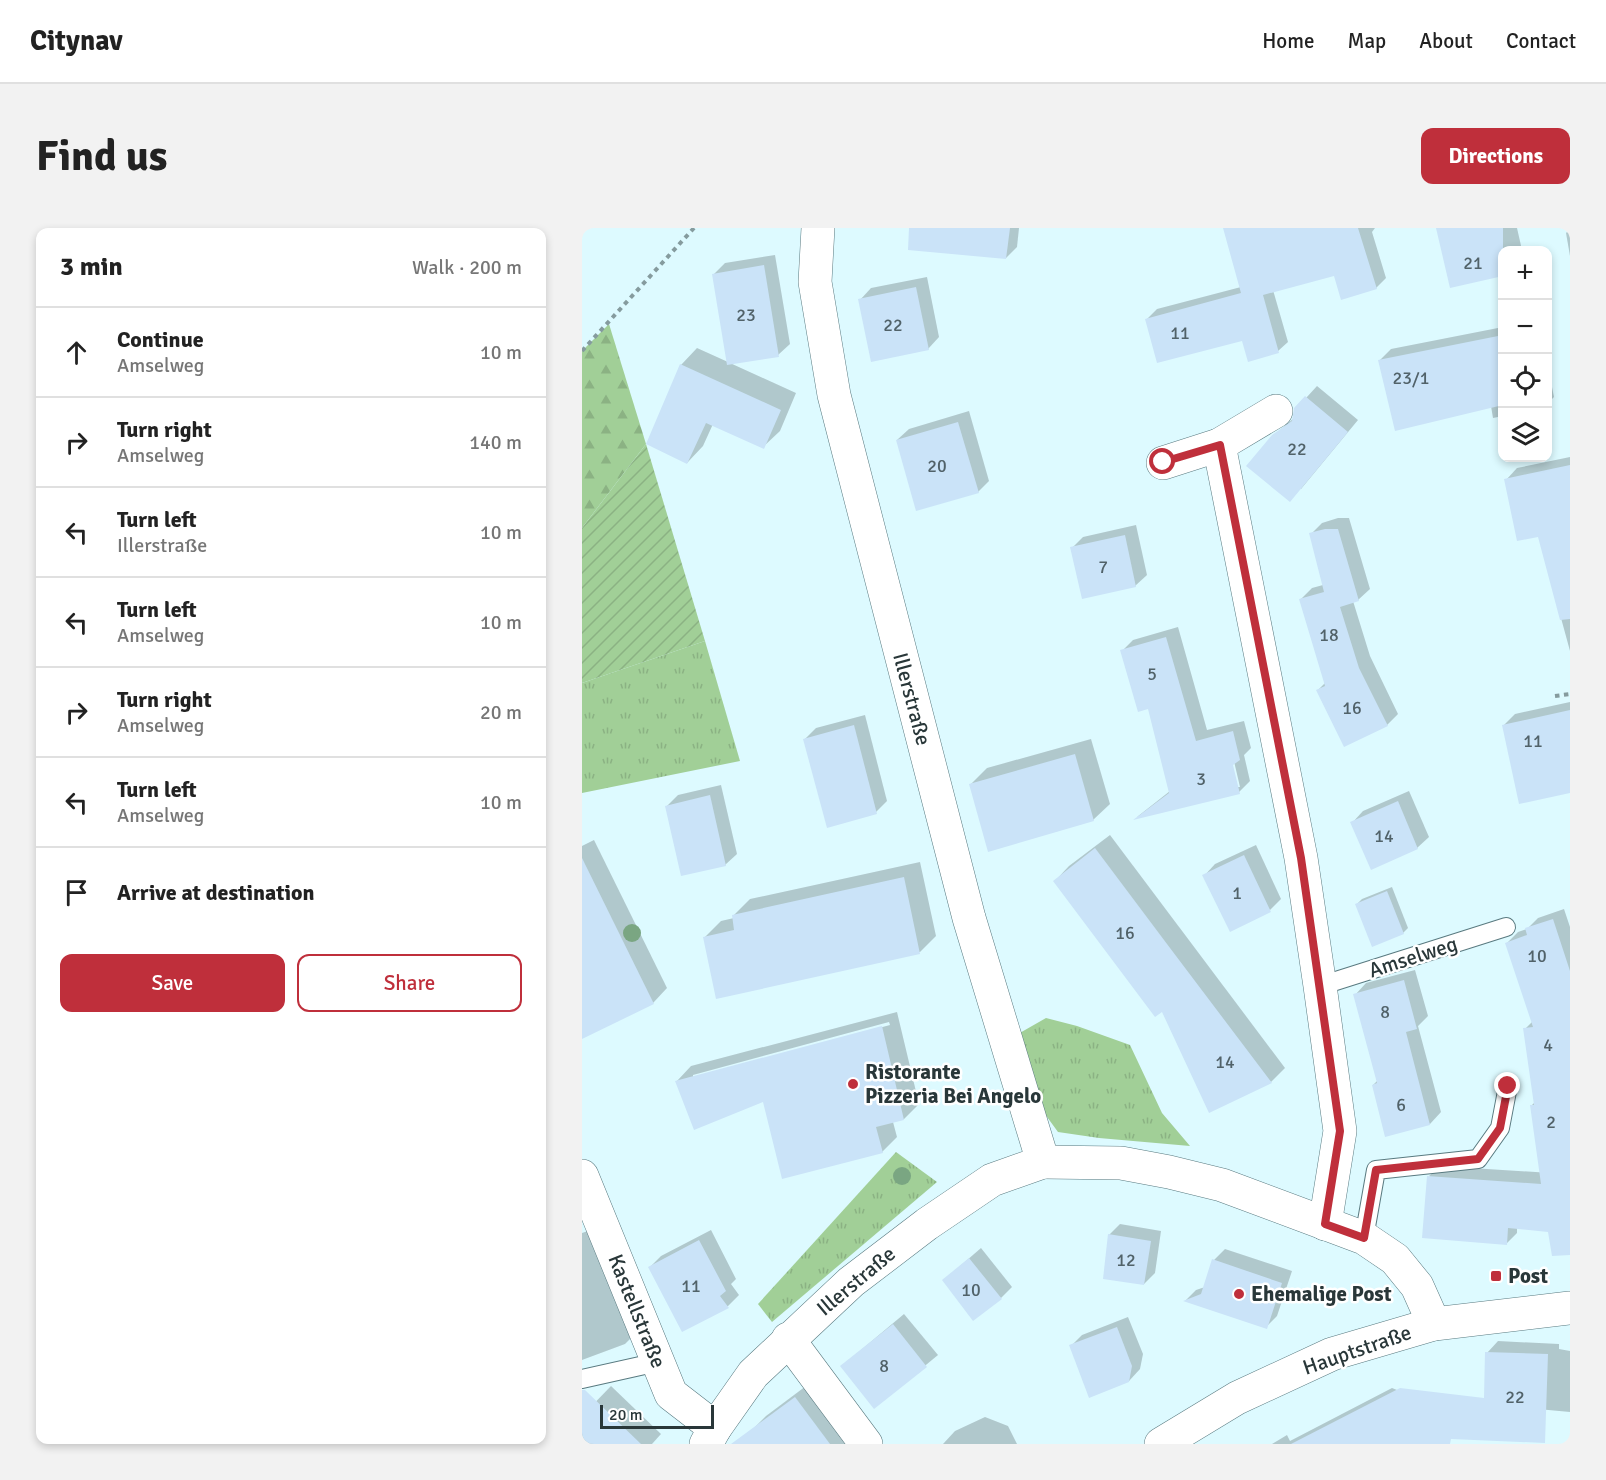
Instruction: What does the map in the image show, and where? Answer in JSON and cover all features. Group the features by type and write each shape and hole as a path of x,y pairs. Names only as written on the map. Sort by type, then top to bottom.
{"street":[{"name":"Illerstraße","path":"818,228 815,282 834,395 969,918 1043,1162"},
{"path":"1163,462 1220,445 1276,411"},
{"path":"1220,445 1301,858 1340,1131 1325,1224"},
{"name":"Illerstraße","path":"711,1436 753,1374 851,1282 927,1224 992,1180 1043,1162 1121,1163 1169,1172 1221,1185 1364,1238 1395,1259 1417,1286 1434,1323"},
{"name":"Kastellstraße","path":"582,1176 671,1394 711,1436"},
{"name":"Hauptstraße","path":"1161,1444 1237,1398 1332,1354 1434,1323 1570,1308"},
{"path":"788,1339 866,1444"}],"lane":[{"name":"Amselweg","path":"1320,986 1506,927"},
{"path":"1364,1238 1376,1170 1478,1159 1500,1128 1508,1086"},
{"path":"582,1379 658,1362"}],"path":[{"path":"582,351 694,228"},
{"path":"1555,696 1570,694"}],"green space":[{"path":"609,324 646,444 582,528 582,351"},
{"path":"646,444 705,641 582,683 582,528"},
{"path":"705,641 740,761 582,793 582,683"},
{"path":"1046,1018 1077,1026 1130,1045 1162,1113 1190,1146 1058,1132 1034,1099 1018,1034"},
{"path":"896,1152 937,1182 772,1322 758,1304"}],"building":[{"path":"909,228 1010,228 1006,259 908,250"},
{"path":"1223,228 1358,228 1377,289 1341,300 1334,276 1263,295 1279,353 1248,362 1242,341 1157,363 1145,319 1241,293"},
{"path":"1436,228 1503,228 1503,246 1498,246 1498,277 1450,288"},
{"path":"764,265 779,357 727,365 712,274"},
{"path":"916,287 929,350 871,362 858,299"},
{"path":"1498,336 1498,406 1395,431 1378,360"},
{"path":"680,364 781,410 764,449 706,423 687,464 646,444"},
{"path":"1305,396 1348,432 1290,502 1246,466 1272,435 1292,421 1294,408"},
{"path":"958,422 979,493 916,511 896,440"},
{"path":"1570,465 1570,619 1560,620 1538,537 1517,541 1504,479"},
{"path":"1338,529 1359,601 1340,607 1359,668 1388,726 1344,747 1316,690 1325,686 1299,599 1324,592 1309,533"},
{"path":"1125,535 1136,587 1082,599 1070,547"},
{"path":"1166,637 1196,741 1233,731 1240,760 1233,765 1240,794 1133,820 1169,793 1148,709 1138,712 1120,650"},
{"path":"1570,710 1570,793 1519,804 1502,725"},
{"path":"854,725 877,814 827,828 803,739"},
{"path":"1075,754 1094,821 988,852 969,784"},
{"path":"710,795 726,866 681,876 665,806"},
{"path":"1398,801 1418,849 1371,870 1350,822"},
{"path":"1095,848 1272,1083 1209,1113 1162,1012 1155,1017 1053,881"},
{"path":"1244,855 1271,912 1230,932 1202,875"},
{"path":"582,858 654,1004 582,1039"},
{"path":"904,877 920,954 716,999 703,937 734,930 732,915"},
{"path":"1387,891 1404,934 1372,947 1355,904"},
{"path":"1553,919 1570,971 1570,1255 1552,1256 1548,1232 1508,1228 1507,1245 1422,1238 1427,1176 1541,1184 1530,1105 1534,1105 1523,1028 1533,1027 1505,943 1527,935 1525,928"},
{"path":"1404,980 1417,1029 1406,1032 1430,1125 1385,1137 1372,1085 1377,1083 1353,994"},
{"path":"882,1026 904,1120 876,1127 883,1153 782,1179 763,1102 694,1130 675,1081"},
{"path":"1108,1234 1151,1241 1144,1285 1103,1279"},
{"path":"699,1240 726,1291 720,1296 729,1308 682,1332 648,1267"},
{"path":"969,1258 1002,1299 973,1321 942,1280"},
{"name":"Ehemalige Post","path":"1212,1259 1282,1283 1267,1329 1183,1301 1201,1294"},
{"path":"893,1324 927,1367 874,1409 840,1366"},
{"path":"1117,1327 1132,1366 1129,1382 1089,1398 1069,1345"},
{"path":"1485,1352 1548,1354 1545,1443 1451,1439 1450,1444 1291,1444 1400,1388 1484,1398"},
{"path":"582,1390 585,1390 641,1444 582,1444"},
{"path":"795,1397 830,1444 731,1444"}],"place":[{"name":"Ristorante Pizzeria Bei Angelo","path":"853,1084"},
{"name":"Post","path":"1496,1276"},
{"name":"Ehemalige Post","path":"1239,1294"}],"route":[{"path":"1163,462 1220,445 1301,858 1340,1131 1325,1224 1364,1238 1376,1170 1478,1159 1500,1128 1508,1086"}]}
